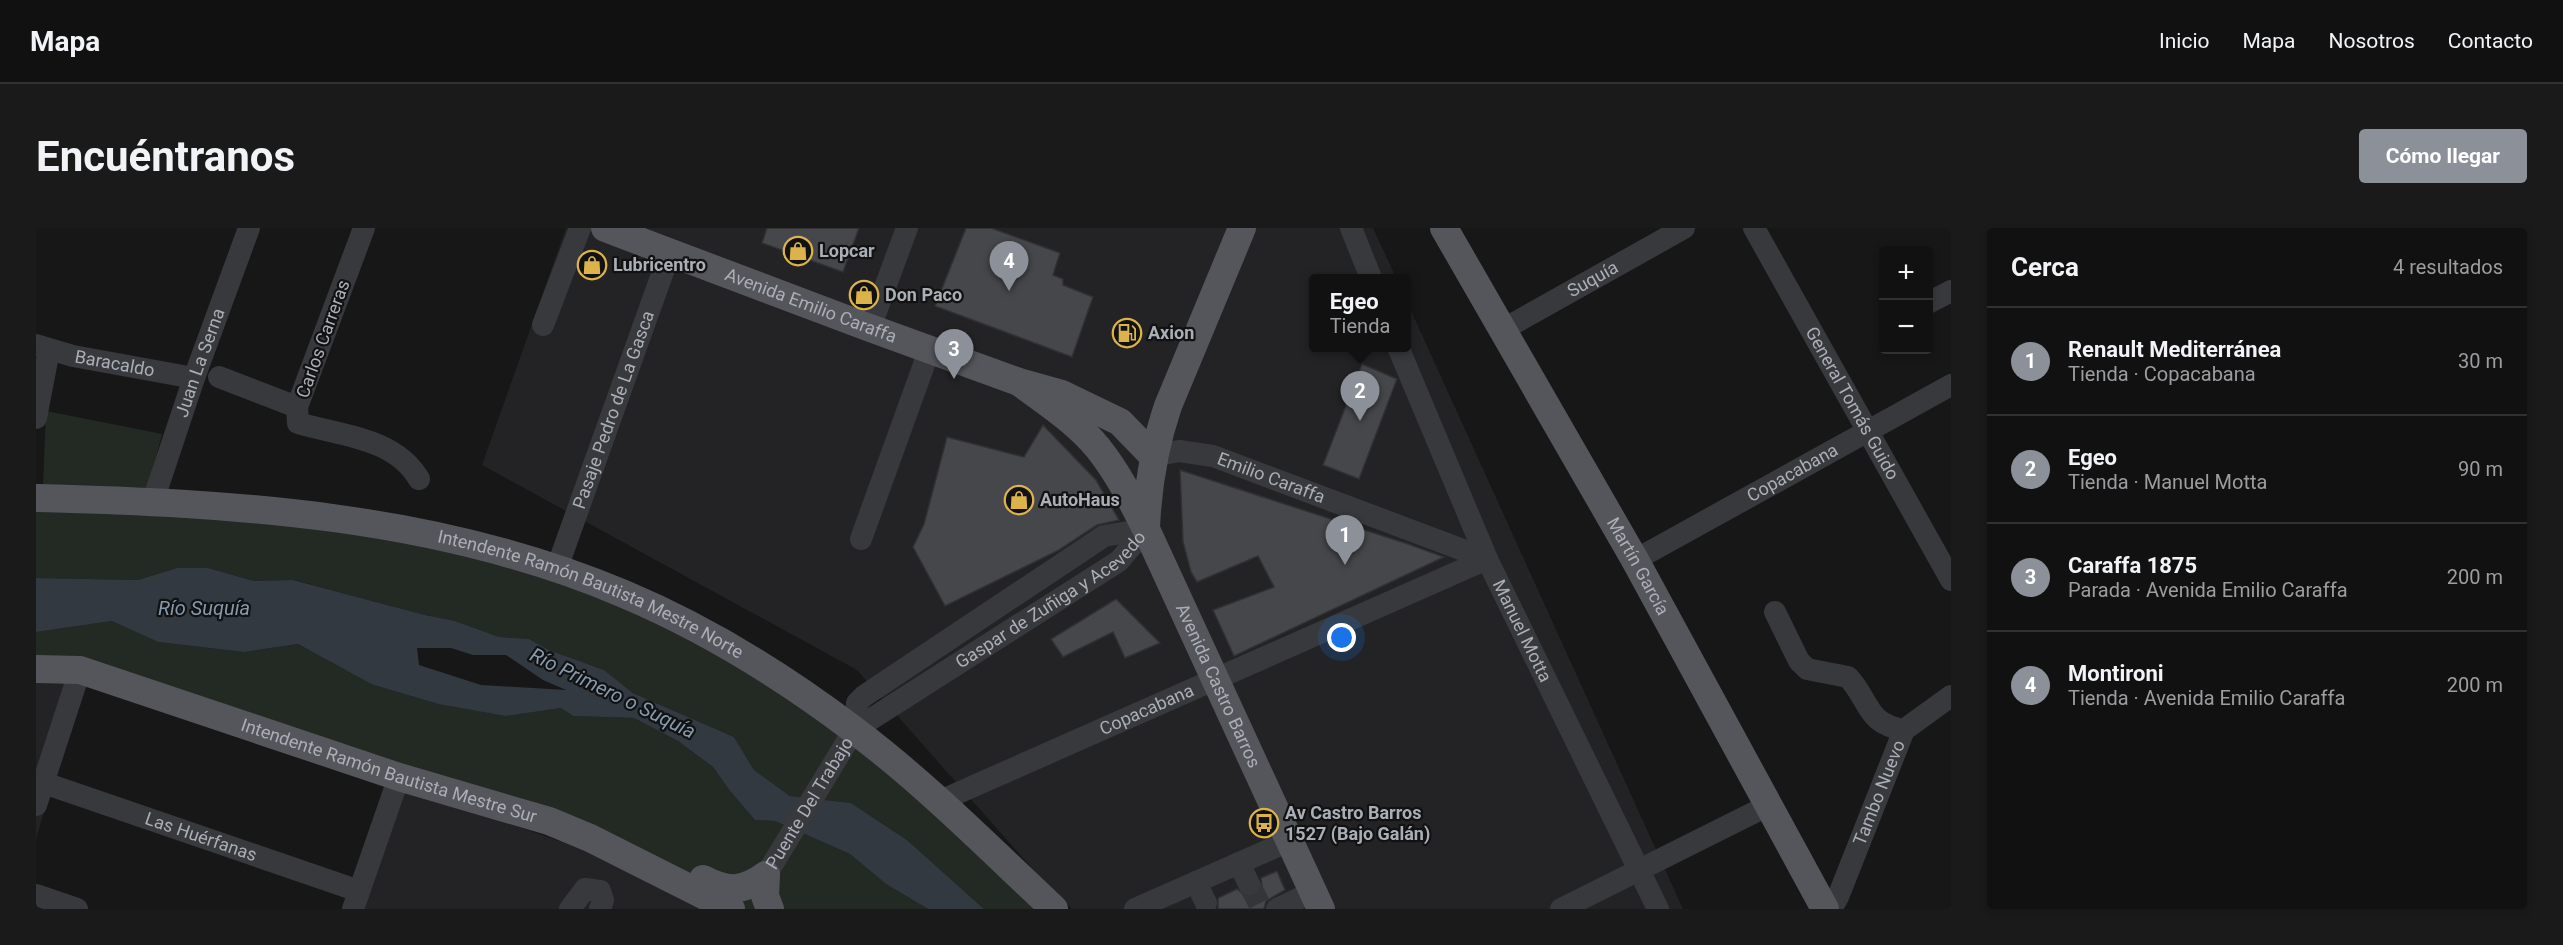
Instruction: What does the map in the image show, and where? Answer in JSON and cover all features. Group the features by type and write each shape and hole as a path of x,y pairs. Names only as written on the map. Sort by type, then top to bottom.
{"main road":[{"name":"Avenida Emilio Caraffa","path":"605,228 1019,382 1062,394 1120,422 1153,456"},
{"name":"Avenida Castro Barros","path":"1242,228 1168,406 1148,482 1146,529 1317,900"},
{"name":"Martín García","path":"1444,228 1635,560 1825,909"},
{"name":"Avenida Emilio Caraffa","path":"1019,382 1072,422 1097,447 1119,478 1146,529"},
{"path":"1120,422 1143,421 1155,417 1168,406"},
{"name":"Intendente Ramón Bautista Mestre Norte","path":"36,498 153,501 250,507 331,516 420,532 556,568 623,593 675,617 763,668 848,738 940,801 1054,909"},
{"name":"Intendente Ramón Bautista Mestre Sur","path":"36,669 80,670 399,777 549,821 590,838 731,909"},
{"path":"362,764 391,759 576,814 726,890 738,891 765,887"}],"street":[{"name":"Juan La Serna","path":"153,501 194,378 249,228"},
{"name":"Carlos Carreras","path":"364,228 297,407 296,417 298,423 382,446 403,458 419,479"},
{"path":"543,325 580,228"},
{"path":"870,327 907,228"},
{"path":"1351,228 1369,274"},
{"name":"Suquía","path":"1502,330 1684,228"},
{"name":"General Tomás Guido","path":"1754,228 1951,580"},
{"name":"Pasaje Pedro de La Gasca","path":"556,568 670,252"},
{"path":"1933,301 1951,291"},
{"name":"Baracaldo","path":"43,347 194,378"},
{"path":"36,418 43,347"},
{"path":"861,539 930,348"},
{"name":"Manuel Motta","path":"1400,352 1487,559 1658,909"},
{"path":"219,377 297,407"},
{"name":"Copacabana","path":"1635,560 1951,385"},
{"name":"Emilio Caraffa","path":"1153,456 1179,451 1213,456 1487,559"},
{"name":"Gaspar de Zuñiga y Acevedo","path":"848,738 1119,561 1146,529"},
{"name":"Copacabana","path":"940,801 1216,681 1487,559"},
{"path":"1775,612 1799,661 1807,669 1848,676 1878,722 1886,727 1904,730"},
{"path":"36,805 80,670"},
{"name":"Tambo Nuevo","path":"1831,909 1838,897 1904,730 1951,696"},
{"name":"Puente Del Trabajo","path":"765,887 848,738"},
{"path":"356,900 399,777"},
{"name":"Las Huérfanas","path":"44,783 356,900"},
{"path":"1561,909 1767,806"},
{"path":"1135,909 1161,904 1196,882 1289,841"},
{"path":"1239,863 1249,884"},
{"path":"1196,882 1206,903"},
{"path":"570,909 585,889 600,891 603,900 600,909"},
{"path":"36,895 77,909"},
{"path":"1277,909 1317,900"}],"shaded area":[{"path":"566,228 1373,228 1394,274 1309,274 1309,352 1411,352 1411,311 1683,909 1072,909 1044,882 857,670 482,465"},
{"path":"46,411 162,434 147,491 43,485"},
{"path":"36,498 153,501 557,568 763,668 1054,909 984,909 907,840 851,803 790,796 754,770 734,737 633,693 604,670 549,650 529,639 499,637 455,621 294,580 254,581 208,568 177,568 138,580 36,578"},
{"path":"112,621 158,642 244,652 298,644 371,684 506,716 561,708 573,716 634,718 678,741 713,767 755,820 775,821 850,854 886,884 928,909 731,909 590,838 36,669 36,632"},
{"path":"86,667 36,839 36,674"},
{"path":"397,784 616,861 704,909 347,909"}],"water":[{"name":"Río Suquía","path":"177,568 208,568 254,581 293,580 455,621 499,637 529,639 549,650 604,670 633,693 734,737 754,770 790,796 851,803 907,840 984,909 928,909 886,884 850,854 775,821 755,820 713,767 678,741 634,718 573,716 561,708 506,716 439,704 371,684 298,644 244,652 158,642 112,621 36,632 36,578 138,580","holes":["417,648 451,648 473,655 506,655 543,680 566,690 481,685 419,665"]}],"building":[{"path":"767,228 859,228 843,272 762,243"},
{"path":"966,228 991,228 1060,253 1053,275 1063,279 1063,285 1093,297 1072,357 935,306"},
{"path":"1362,364 1397,379 1359,479 1323,465"},
{"name":"AutoHaus","path":"1043,425 1096,480 1119,520 1097,525 1059,550 945,606 913,547 924,524 947,437 1024,457"},
{"path":"1180,470 1444,557 1234,656 1213,610 1274,587 1258,556 1197,582 1191,572 1183,542"},
{"path":"1116,599 1160,643 1125,658 1113,632 1063,657 1051,639"},
{"path":"1277,871 1285,890 1266,901 1264,909 1218,909 1218,898 1237,889 1247,897 1255,896 1262,886 1261,878"}],"tunnel":[{"path":"1249,884 1262,909"}],"place":[{"name":"Lopcar","path":"798,251"},
{"name":"Lubricentro","path":"592,265"},
{"name":"Montironi","path":"1009,291"},
{"name":"Don Paco","path":"864,295"},
{"name":"Axion","path":"1127,333"},
{"name":"Caraffa 1875","path":"954,379"},
{"name":"Egeo","path":"1360,421"},
{"name":"AutoHaus","path":"1019,500"},
{"name":"Renault Mediterránea","path":"1345,565"},
{"name":"Av Castro Barros 1527 (Bajo Galán)","path":"1264,823"}],"water label":[{"name":"Río Primero o Suquía","path":"613,693"}]}
